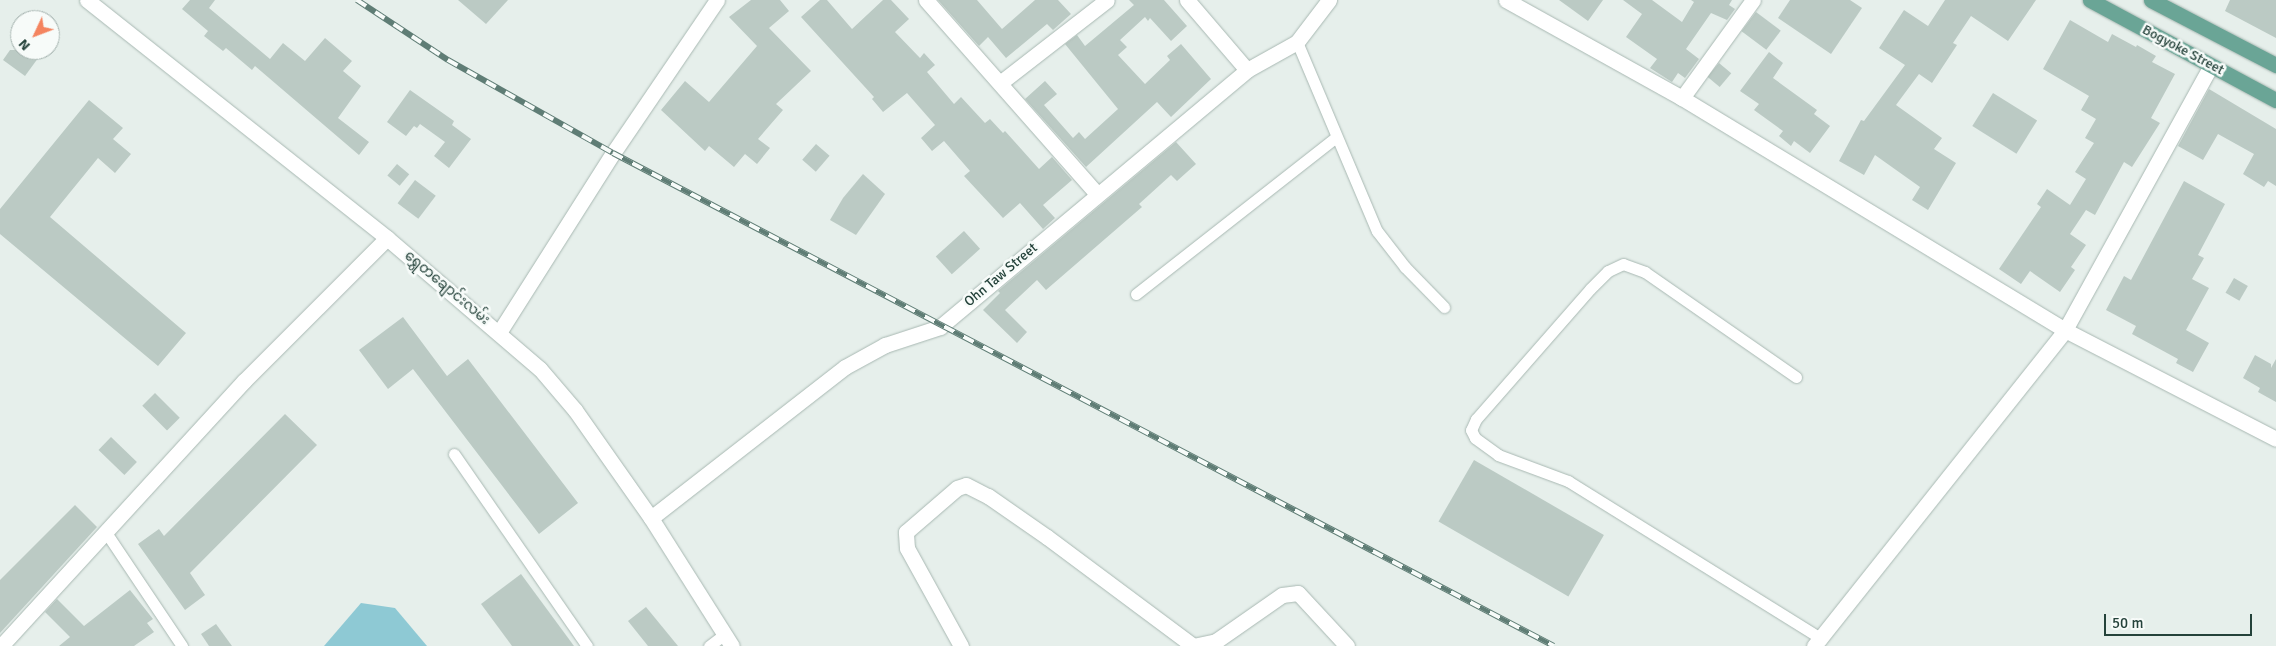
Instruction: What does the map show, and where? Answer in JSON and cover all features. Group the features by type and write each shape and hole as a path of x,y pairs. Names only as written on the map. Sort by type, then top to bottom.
{"main road":[{"name":"Bogyoke Street","path":"2090,0 2276,100"},
{"path":"2151,0 2276,65"}],"street":[{"name":"ရွှေတချောင်းလမ်း","path":"88,0 388,238 500,331 540,369 575,410 651,518 728,640"},
{"path":"500,331 613,153 717,0"},
{"path":"926,0 1097,194"},
{"path":"1000,82 1107,0"},
{"path":"1187,0 1247,70"},
{"name":"Ohn Taw Street","path":"651,518 845,367 885,345 940,327 1247,70 1297,42 1329,0"},
{"path":"1506,0 1682,98 2065,330 2276,439"},
{"path":"1682,98 1753,0"},
{"path":"1818,642 2065,330 2211,66"},
{"path":"1,646 107,534 244,381 388,238"},
{"path":"961,646 907,548 906,532 957,488 966,485 988,496 1046,537 1193,646 1216,641 1282,595 1298,593 1347,646"}],"lane":[{"path":"1297,42 1377,231 1404,267 1444,307"},
{"path":"1136,294 1336,137"},
{"path":"1796,377 1646,272 1622,264 1608,271 1590,289 1476,419 1471,430 1475,438 1498,455 1568,481 1818,642"},
{"path":"454,454 587,646"},
{"path":"107,534 182,646"},
{"path":"709,646 728,640"}],"water":[{"path":"361,603 395,608 427,646 324,646"}],"building":[{"path":"190,0 215,0 209,8 270,59 283,43 305,61 325,38 352,61 343,71 361,86 338,118 369,142 359,155 255,66 252,70 226,48 223,51 204,36 208,31 182,9"},
{"path":"458,0 508,0 486,24"},
{"path":"751,0 780,0 789,11 769,28 811,71 776,104 783,110 758,139 770,148 757,164 745,154 734,167 709,146 705,151 661,110 685,81 709,102 757,46 729,17"},
{"path":"820,0 827,0 852,29 883,0 891,0 909,19 895,32 920,58 924,53 935,65 927,72 954,104 961,97 985,123 990,119 1003,133 1005,131 1039,169 1052,157 1072,180 1043,205 1055,218 1043,229 1020,203 1003,218 964,176 970,171 944,141 932,151 921,138 935,125 907,93 883,112 872,99 874,97 801,17"},
{"path":"938,0 977,0 1002,29 1035,0 1058,0 1071,14 1053,30 1047,24 1006,58 988,37 979,46"},
{"path":"1129,0 1164,0 1187,26 1171,41 1150,18 1148,21 1145,17 1120,40 1127,47 1118,55 1145,84 1170,60 1167,56 1181,44 1211,79 1171,117 1157,102 1086,167 1025,99 1045,81 1057,94 1044,105 1073,138 1079,132 1085,139 1118,109 1065,44 1077,35 1085,46 1134,5"},
{"path":"1559,0 1603,0 1588,21"},
{"path":"1623,0 1652,0 1682,22 1694,2 1691,0 1732,0 1729,5 1735,9 1727,20 1711,13 1686,49 1699,59 1685,78 1678,73 1672,82 1650,68 1657,59 1626,37 1642,14"},
{"path":"1790,0 1850,0 1862,8 1831,54 1778,18"},
{"path":"1945,0 2036,0 2008,41 1971,16 1953,43 1957,45 1932,83 1919,74 1896,105 1942,138 1934,149 1956,163 1928,210 1912,200 1920,187 1875,155 1864,175 1839,161 1861,120 1864,121 1905,65 1879,48 1904,10 1928,26"},
{"path":"2230,0 2276,0 2276,38 2225,11"},
{"path":"1756,12 1781,31 1766,50 1742,31"},
{"path":"2070,20 2108,42 2112,34 2136,47 2137,45 2156,56 2152,62 2175,74 2151,118 2160,123 2132,167 2124,162 2095,215 2086,210 2070,234 2086,245 2071,267 2075,270 2060,292 2030,271 2021,284 1999,269 2041,207 2037,204 2047,189 2070,205 2086,179 2075,172 2094,143 2085,138 2096,119 2081,110 2089,96 2043,69"},
{"path":"10,50 10,60 37,60 25,76 3,60"},
{"path":"1769,52 1783,63 1773,78 1817,110 1814,114 1830,126 1810,153 1794,141 1791,146 1779,136 1783,131 1754,110 1759,104 1740,91"},
{"path":"1719,63 1731,73 1720,87 1707,77"},
{"path":"2209,89 2276,129 2276,186 2268,181 2264,187 2243,174 2254,154 2218,134 2203,160 2178,146"},
{"path":"410,90 454,121 452,125 471,139 449,168 434,156 445,142 420,124 417,128 414,126 406,136 387,122"},
{"path":"1993,93 2037,121 2016,154 1972,126"},
{"path":"89,100 123,128 113,139 131,154 115,173 98,158 50,217 186,333 158,366 0,234 0,209"},
{"path":"1176,142 1196,164 1177,181 1171,175 1139,204 1142,207 1046,290 1037,280 1005,310 1027,332 1017,343 983,310 1000,293 998,291"},
{"path":"816,144 830,156 816,172 802,160"},
{"path":"397,164 409,174 400,186 387,175"},
{"path":"863,174 885,194 856,235 830,220 843,198"},
{"path":"415,180 436,196 418,219 398,203"},
{"path":"2184,181 2225,204 2198,255 2204,258 2192,279 2209,288 2186,330 2209,343 2193,372 2176,363 2178,359 2132,334 2136,326 2106,310 2124,276 2131,280"},
{"path":"964,231 980,249 952,274 936,256"},
{"path":"2234,278 2248,286 2239,301 2226,293"},
{"path":"403,317 447,376 468,359 578,503 539,534 413,369 388,389 359,350"},
{"path":"2255,355 2271,364 2271,368 2276,359 2276,402 2258,392 2260,388 2243,378"},
{"path":"155,393 180,418 167,430 142,406"},
{"path":"285,414 317,445 190,573 205,595 185,610 138,544 159,529 164,536"},
{"path":"111,437 137,462 124,475 98,450"},
{"path":"1474,460 1604,535 1568,596 1438,521"},
{"path":"75,505 97,527 0,633 0,580"},
{"path":"521,574 574,646 512,646 481,604"},
{"path":"130,590 153,619 147,623 154,632 134,646 59,646 70,637 45,612 57,599 84,626"},
{"path":"646,607 678,646 648,646 628,621"},
{"path":"216,624 232,646 209,646 201,634"}],"railway":[{"path":"357,0 448,60 613,153 1554,646"}]}
